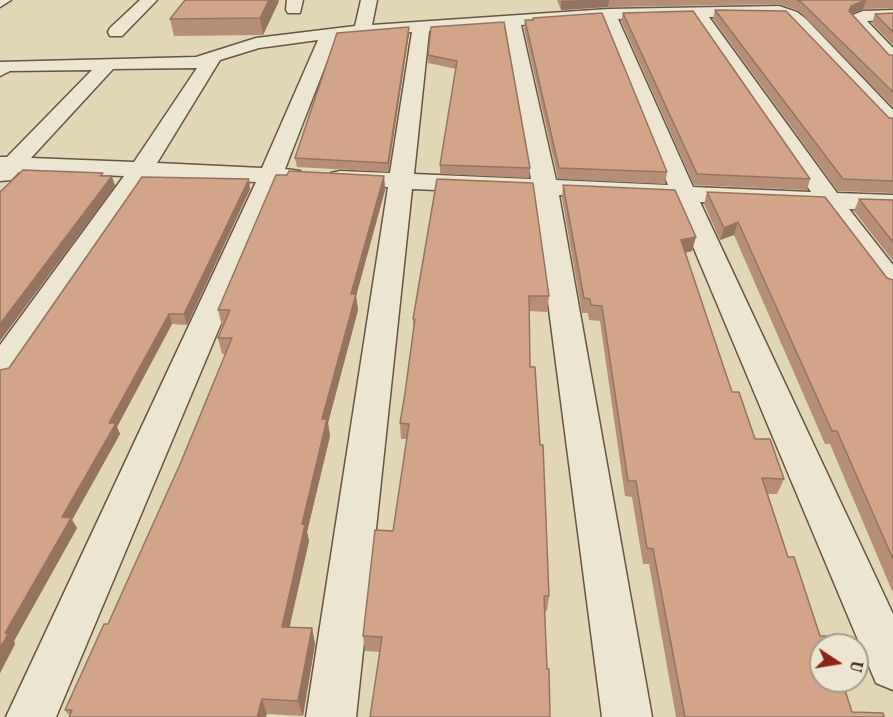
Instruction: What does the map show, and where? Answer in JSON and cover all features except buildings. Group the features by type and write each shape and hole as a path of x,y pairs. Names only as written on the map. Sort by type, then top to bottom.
{"street":[{"path":"116,32 149,0"},
{"path":"363,30 369,0"},
{"path":"0,70 5,66 180,64 212,59 256,43 329,33 608,14 664,6 697,11 771,10 790,15 800,22 893,122"},
{"path":"697,11 829,200 893,284"},
{"path":"608,14 684,194 893,667"},
{"path":"893,15 863,16 856,20 893,59"},
{"path":"512,20 545,187 627,717"},
{"path":"331,717 421,26"},
{"path":"31,717 271,175 329,33"},
{"path":"0,369 141,170 212,59"},
{"path":"5,169 107,65"},
{"path":"863,92 893,93"},
{"path":"5,169 141,170 893,203"}]}
